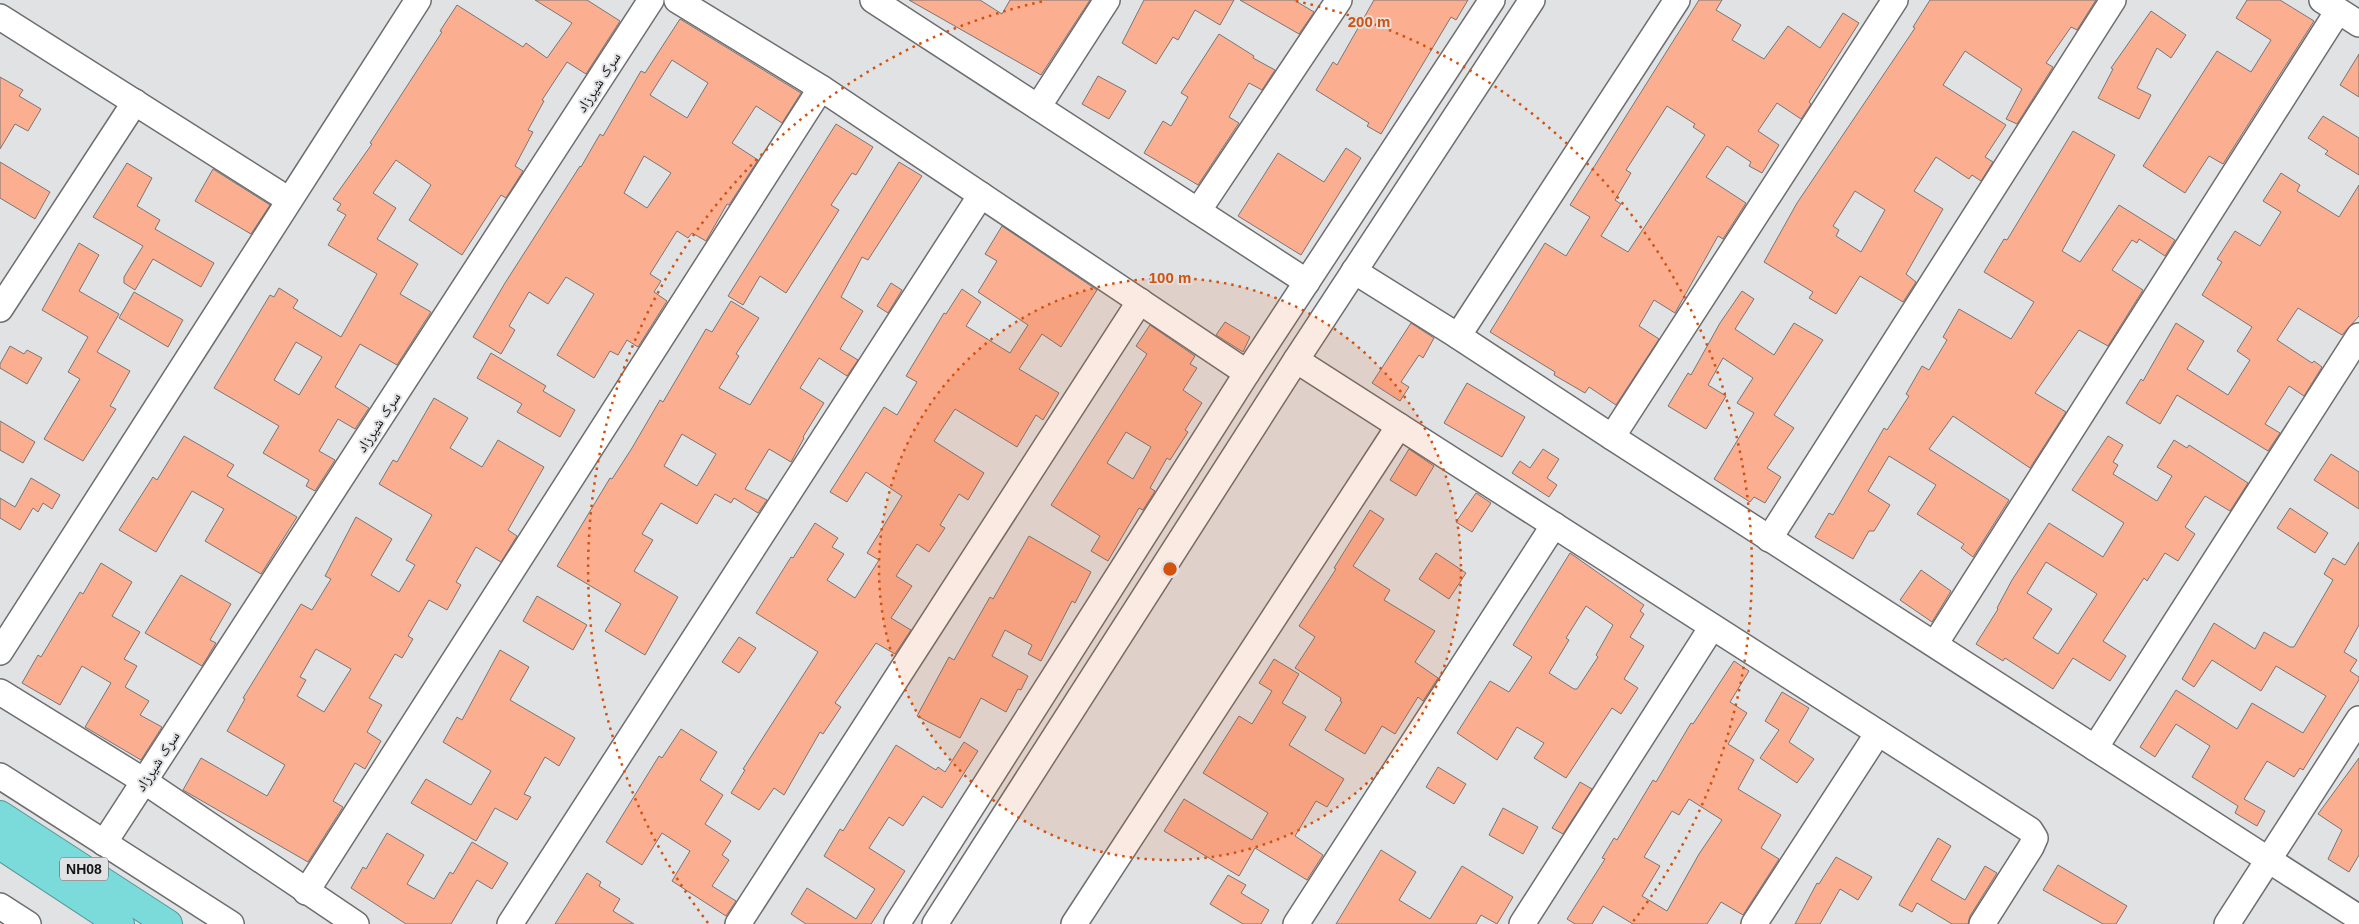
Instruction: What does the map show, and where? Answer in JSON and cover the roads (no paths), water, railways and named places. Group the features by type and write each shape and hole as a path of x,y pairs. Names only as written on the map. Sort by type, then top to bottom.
{"highway":[{"name":"NH08","path":"0,815 168,924"},
{"name":"NH08","path":"0,845 120,924"}],"street":[{"path":"0,652 418,0"},
{"name":"سرک شیرزاد","path":"104,843 651,0"},
{"path":"677,0 821,88 1247,373"},
{"path":"1038,107 1108,0"},
{"path":"1198,211 1339,0"},
{"path":"897,924 1247,373 1492,0"},
{"path":"935,924 1252,428 1532,0"},
{"path":"1458,336 1677,0"},
{"path":"1612,438 1895,0"},
{"path":"1769,539 2113,0"},
{"path":"883,3 1038,107 1307,282"},
{"path":"1935,644 2330,5 2359,24"},
{"path":"0,17 289,200"},
{"path":"306,892 821,88"},
{"path":"0,309 135,102"},
{"path":"510,924 981,195"},
{"path":"1354,271 1458,336 1612,438 2359,918"},
{"path":"738,924 1140,301"},
{"path":"2095,748 2359,336"},
{"path":"1296,360 2030,830 2035,838 2032,847 1982,924"},
{"path":"1224,411 1252,428"},
{"path":"1074,924 1399,426"},
{"path":"1296,924 1554,524"},
{"path":"1522,924 1712,627"},
{"path":"0,692 144,781 356,924"},
{"path":"2227,924 2359,719"},
{"path":"1754,924 1878,733"},
{"path":"0,776 230,924"},
{"path":"0,906 28,924"}]}
